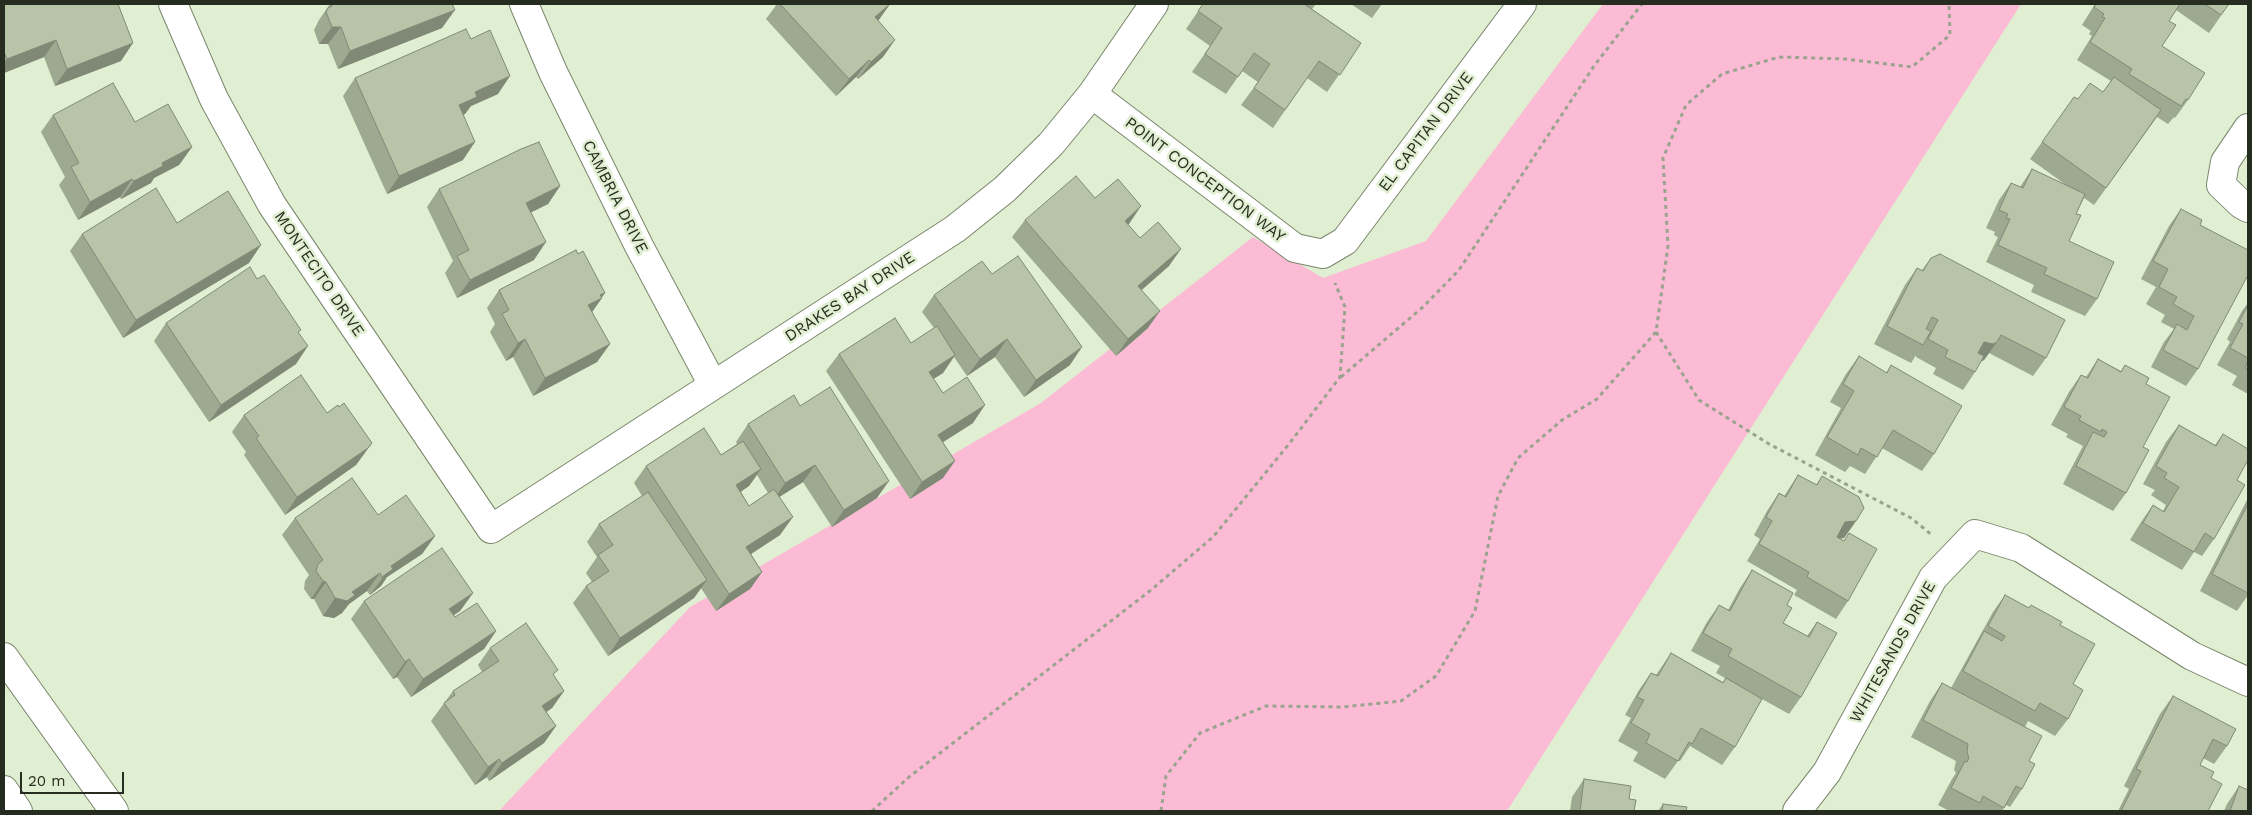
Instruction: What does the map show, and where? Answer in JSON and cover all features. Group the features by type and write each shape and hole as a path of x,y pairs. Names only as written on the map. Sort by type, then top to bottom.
{"street":[{"name":"MONTECITO DRIVE","path":"173,4 214,99 272,205 491,529"},
{"name":"CAMBRIA DRIVE","path":"524,4 552,72 626,220 713,385"},
{"name":"DRAKES BAY DRIVE","path":"491,529 954,229 1005,189 1051,144 1092,94 1154,4"},
{"name":"EL CAPITAN DRIVE","path":"1323,254 1345,241 1522,4"},
{"name":"POINT CONCEPTION WAY","path":"1092,94 1295,248 1323,254"},
{"path":"2248,128 2225,162 2222,186 2248,208"},
{"name":"WHITESANDS DRIVE","path":"1797,811 1827,772 1933,578 1975,534 2021,548 2192,656 2248,682"},
{"path":"4,657 114,811"},
{"path":"4,790 18,811"}],"path":[{"path":"872,811 908,777 1151,590 1213,537 1340,378 1423,307 1459,270 1594,66 1642,4"},
{"path":"1161,811 1166,776 1200,733 1266,706 1343,707 1401,701 1436,676 1475,611 1498,496 1518,458 1562,420 1597,399 1656,332 1668,246 1663,158 1686,104 1722,74 1779,57 1845,59 1912,67 1950,35 1949,4"},
{"path":"1323,254 1346,306 1340,378"},
{"path":"1656,332 1698,400 1769,444 1911,518 1956,554"}],"shaded area":[{"path":"1603,4 2021,4 1507,811 499,811 690,607 1041,403 1253,237 1323,278 1426,241"}],"building":[{"path":"4,4 118,4 133,43 67,69 56,40 7,59 4,52"},
{"path":"332,4 452,4 455,10 350,51 341,27 332,27 326,12"},
{"path":"780,4 890,4 875,17 895,40 871,62 869,60 849,79"},
{"path":"1203,4 1304,4 1361,43 1340,75 1319,61 1285,110 1254,88 1270,64 1254,53 1238,77 1205,54 1222,28 1198,11"},
{"path":"2096,4 2180,4 2169,21 2176,25 2162,46 2205,73 2188,100 2186,99 2181,106 2129,74 2132,69 2090,42 2105,18 2102,17 2104,14 2094,7"},
{"path":"2205,4 2229,4 2221,15"},
{"path":"466,29 471,39 490,30 510,76 475,92 477,97 459,105 475,142 399,176 355,78"},
{"path":"2114,77 2161,110 2106,188 2042,142 2074,97 2078,99 2090,83 2103,92"},
{"path":"113,83 135,122 168,104 192,147 162,163 163,166 134,181 132,179 90,202 71,167 79,163 53,115"},
{"path":"539,142 560,186 526,203 546,242 470,280 457,256 469,250 439,189"},
{"path":"2032,169 2085,194 2076,214 2081,215 2069,241 2114,262 2097,299 2044,274 2047,268 1998,245 2010,219 2006,218 2008,214 1999,210 2011,183 2023,188"},
{"path":"1076,176 1095,198 1118,179 1141,206 1125,221 1140,238 1158,222 1181,249 1138,286 1160,311 1128,339 1025,220"},
{"path":"156,188 177,223 228,191 261,245 136,320 82,234"},
{"path":"2181,209 2202,220 2200,225 2248,250 2248,275 2198,369 2163,350 2177,324 2187,330 2194,316 2173,304 2177,297 2159,287 2168,269 2153,261"},
{"path":"576,250 578,254 583,251 605,293 600,295 602,298 588,305 610,344 545,378 525,339 518,343 502,314 509,310 499,290"},
{"path":"1940,254 2065,320 2046,358 2001,335 1997,342 1993,344 1984,342 1978,353 1984,356 1975,372 1945,357 1948,350 1928,339 1938,320 1932,317 1926,329 1931,331 1923,345 1887,326 1917,268 1923,271 1931,258"},
{"path":"1018,256 1082,347 1036,380 1007,339 980,359 934,295 982,261 992,274"},
{"path":"250,267 257,279 264,275 301,330 298,332 308,346 221,405 166,323"},
{"path":"2248,305 2248,358 2230,348 2243,324 2239,322"},
{"path":"895,318 911,343 937,326 955,355 929,372 943,393 967,377 985,405 938,435 955,461 922,482 839,354"},
{"path":"1859,356 1887,373 1891,365 1962,406 1934,454 1893,430 1877,457 1861,448 1858,455 1827,437 1854,391 1843,384"},
{"path":"2098,359 2121,372 2125,365 2149,378 2146,384 2170,397 2143,447 2149,450 2126,493 2076,466 2093,432 2104,437 2107,432 2102,429 2101,432 2079,420 2081,416 2064,407 2081,375 2088,378"},
{"path":"301,375 327,413 344,403 372,443 368,448 297,497 256,438 259,436 244,415"},
{"path":"830,387 889,481 844,510 815,465 785,483 748,424 794,395 800,406"},
{"path":"2179,425 2216,446 2223,434 2248,449 2248,460 2237,480 2245,485 2214,539 2205,533 2194,552 2143,523 2153,505 2164,512 2179,487 2164,478 2167,473 2156,466"},
{"path":"704,428 721,455 743,441 761,469 736,485 749,506 774,489 793,517 746,547 762,572 729,594 646,466"},
{"path":"1798,475 1817,485 1822,476 1859,497 1864,508 1856,521 1845,522 1837,537 1844,541 1849,533 1877,549 1848,601 1807,577 1809,572 1759,544 1772,521 1766,517 1779,493 1786,497"},
{"path":"352,478 378,515 406,495 435,536 391,566 393,569 382,577 380,573 352,592 355,595 347,601 335,598 326,582 323,581 316,571 318,564 323,560 295,518"},
{"path":"648,492 707,580 620,638 586,586 609,571 598,555 613,545 599,524"},
{"path":"2248,504 2248,593 2212,574"},
{"path":"442,548 473,593 449,609 455,617 477,603 496,631 423,679 409,659 405,662 364,601"},
{"path":"1752,570 1793,593 1787,605 1792,608 1783,623 1809,637 1817,622 1837,633 1801,697 1728,656 1732,649 1703,633 1719,605 1730,611"},
{"path":"2005,595 2029,608 2031,605 2062,622 2060,625 2095,644 2073,684 2083,690 2068,719 2040,703 2035,711 1963,671 1984,631 2002,641 2005,636 1988,626"},
{"path":"526,623 558,670 553,674 564,691 542,706 556,726 502,763 499,759 488,767 444,703 455,695 453,691 499,661 490,648"},
{"path":"1671,653 1723,683 1726,678 1762,699 1735,747 1701,728 1692,744 1689,742 1678,761 1646,743 1650,734 1631,723 1644,700 1637,697 1651,673 1658,676"},
{"path":"1942,683 2042,736 2029,761 2035,764 2022,789 2016,786 2004,808 1983,796 1980,803 1951,788 1965,761 1967,762 1969,758 1967,752 1968,744 1923,720"},
{"path":"2173,696 2236,729 2227,746 2213,739 2200,765 2214,772 2211,778 2222,784 2208,811 2121,811 2141,771 2136,769"},
{"path":"1584,779 1631,786 1629,799 1636,800 1634,811 1580,811"},
{"path":"2239,786 2248,790 2248,811 2230,811"},
{"path":"1663,804 1687,807 1686,811 1662,811"}]}
